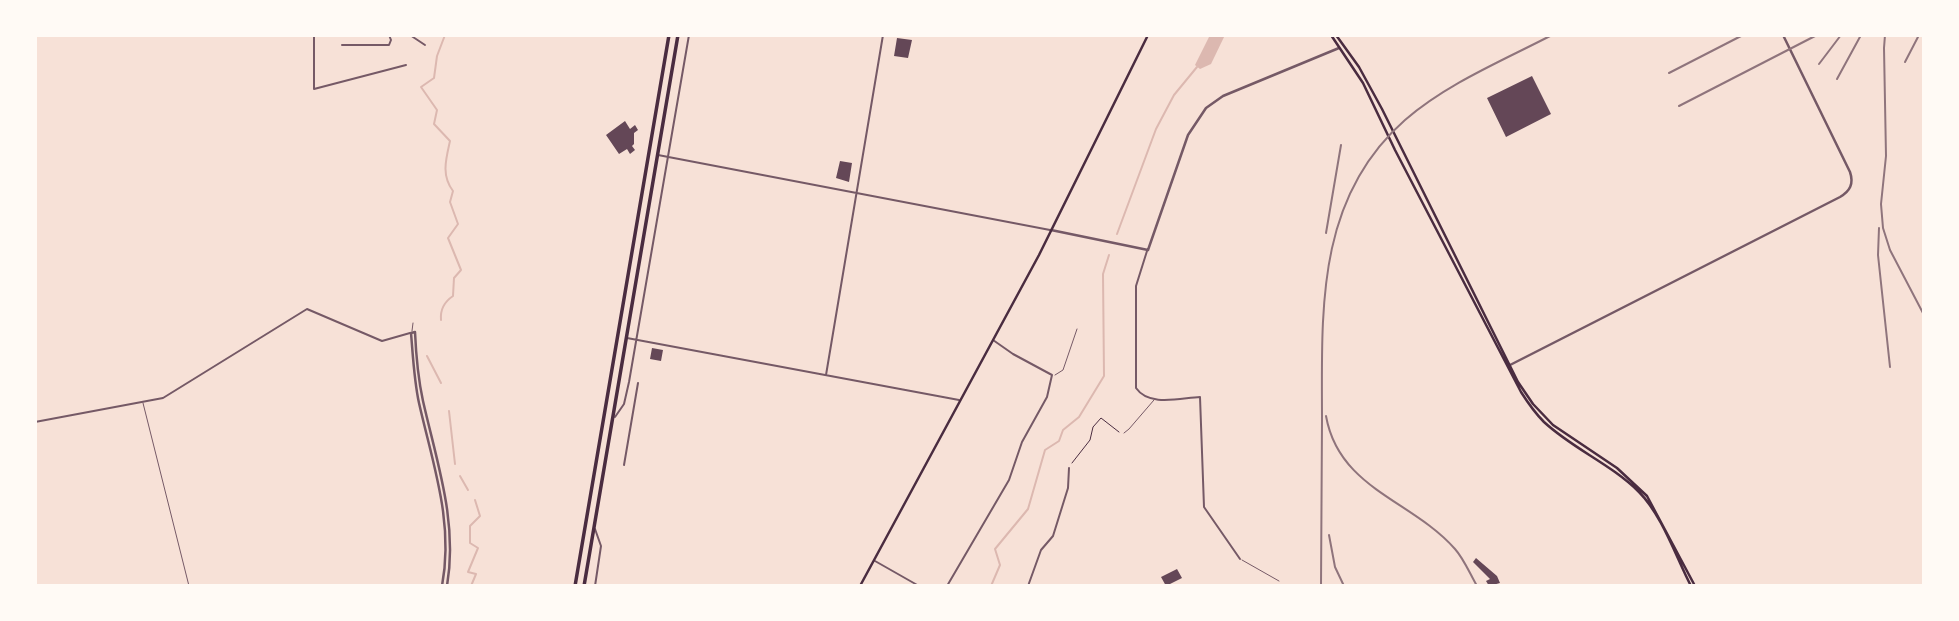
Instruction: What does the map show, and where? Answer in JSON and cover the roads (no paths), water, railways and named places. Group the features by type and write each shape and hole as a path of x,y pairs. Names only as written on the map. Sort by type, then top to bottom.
{"main road":[{"path":"575,586 669,35"},
{"path":"584,586 678,35"},
{"path":"860,586 1051,230 1148,35"},
{"path":"1333,35 1363,83 1533,410 1609,467 1644,498 1693,586"},
{"path":"649,153 658,155"},
{"path":"593,477 603,478"}],"street":[{"path":"314,35 314,89 406,65"},
{"path":"342,45 388,44 391,40 389,35"},
{"path":"410,35 425,45"},
{"path":"612,421 624,404 689,35"},
{"path":"826,375 883,35"},
{"path":"1508,366 1849,191 1852,181 1850,172 1783,35"},
{"path":"1240,559 1204,507 1200,397 1154,400 1142,395 1135,382 1136,286 1188,135 1206,108 1223,96 1342,46"},
{"path":"658,155 1147,250"},
{"path":"35,422 144,403 167,396 305,310 313,310 382,341 413,332 421,401 445,492 449,521 445,583"},
{"path":"626,338 960,401"},
{"path":"947,586 1009,480 1022,442 1047,397 1052,375 993,340"},
{"path":"624,465 638,383"},
{"path":"1028,586 1041,550 1053,536 1068,488 1069,468"},
{"path":"594,528 601,546 595,586"},
{"path":"874,560 919,586"}],"lane":[{"path":"413,324 413,332"},
{"path":"1052,375 1063,370 1077,329"},
{"path":"1124,433 1154,400"},
{"path":"144,403 189,586"},
{"path":"1240,559 1279,581"}],"waterway":[{"path":"441,320 443,306 453,296 454,278 461,270 448,238 458,224 450,202 453,191 446,173 450,141 434,124 437,110 421,87 434,78 437,56 445,35"},
{"path":"1117,234 1156,129 1174,95 1197,67"},
{"path":"991,586 1000,565 995,549 1028,509 1045,450 1059,441 1063,430 1079,417 1104,376 1103,274 1109,255"},
{"path":"427,356 441,383"},
{"path":"449,411 455,464"},
{"path":"460,476 468,490"},
{"path":"471,586 476,574 468,572 478,548 470,543 470,526 480,516 475,500"}],"railway":[{"path":"1321,586 1322,339 1325,299 1330,259 1339,221 1354,185 1376,151 1405,120 1422,107 1476,73 1552,35"},
{"path":"1669,73 1743,35"},
{"path":"1679,106 1817,35"},
{"path":"1819,64 1841,35"},
{"path":"1837,79 1861,35"},
{"path":"1885,35 1886,156 1881,204 1883,228 1890,250 1924,315"},
{"path":"1905,62 1919,35"},
{"path":"1923,92 1924,86"},
{"path":"1326,233 1341,145"},
{"path":"1924,157 1924,171"},
{"path":"1879,228 1878,255 1890,367"},
{"path":"1326,416 1334,441 1346,461 1379,491 1438,532 1458,553 1477,586"},
{"path":"1329,535 1335,567 1344,586"}]}
